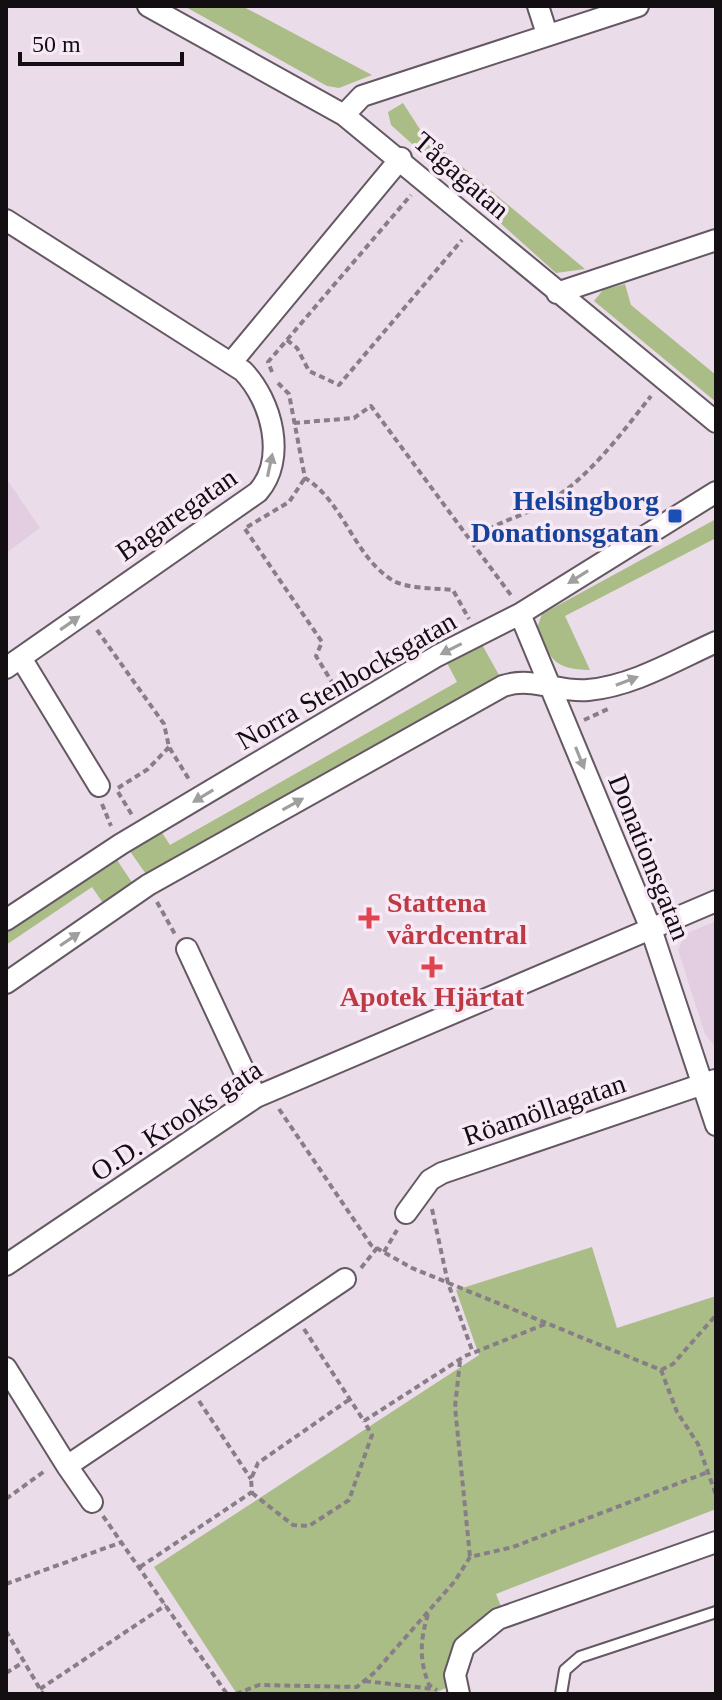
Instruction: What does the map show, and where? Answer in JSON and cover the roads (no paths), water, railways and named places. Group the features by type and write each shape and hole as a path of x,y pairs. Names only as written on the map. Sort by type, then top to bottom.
{"street":[{"name":"Tågagatan","path":"149,6 344,115 401,158 557,293 716,422"},
{"path":"538,6 547,34"},
{"path":"344,115 362,96 638,6"},
{"path":"231,363 401,158"},
{"name":"Bagaregatan","path":"6,220 231,363 255,383 268,415 273,455 266,483 258,492 14,663"},
{"path":"557,293 716,240"},
{"name":"Norra Stenbocksgatan","path":"6,920 121,844 517,606 716,492"},
{"name":"Donationsgatan","path":"517,606 651,929 710,1082 716,1125"},
{"path":"6,983 148,885 503,686 522,681 586,690 615,685 716,642"},
{"path":"14,663 108,784"},
{"name":"O.D. Krooks gata","path":"6,1265 262,1095 716,901"},
{"path":"187,949 262,1095"},
{"name":"Röamöllagatan","path":"406,1213 430,1180 442,1173 710,1082"},
{"path":"65,1462 188,1385 345,1279"},
{"path":"6,1368 92,1502"},
{"path":"459,1694 455,1675 464,1647 498,1619 715,1545"}],"lane":[{"path":"561,1694 565,1670 580,1657 716,1612"}],"place":[{"name":"Helsingborg Donationsgatan","path":"675,516"},
{"name":"Stattena vårdcentral","path":"369,918"},
{"name":"Apotek Hjärtat","path":"432,967"}]}
